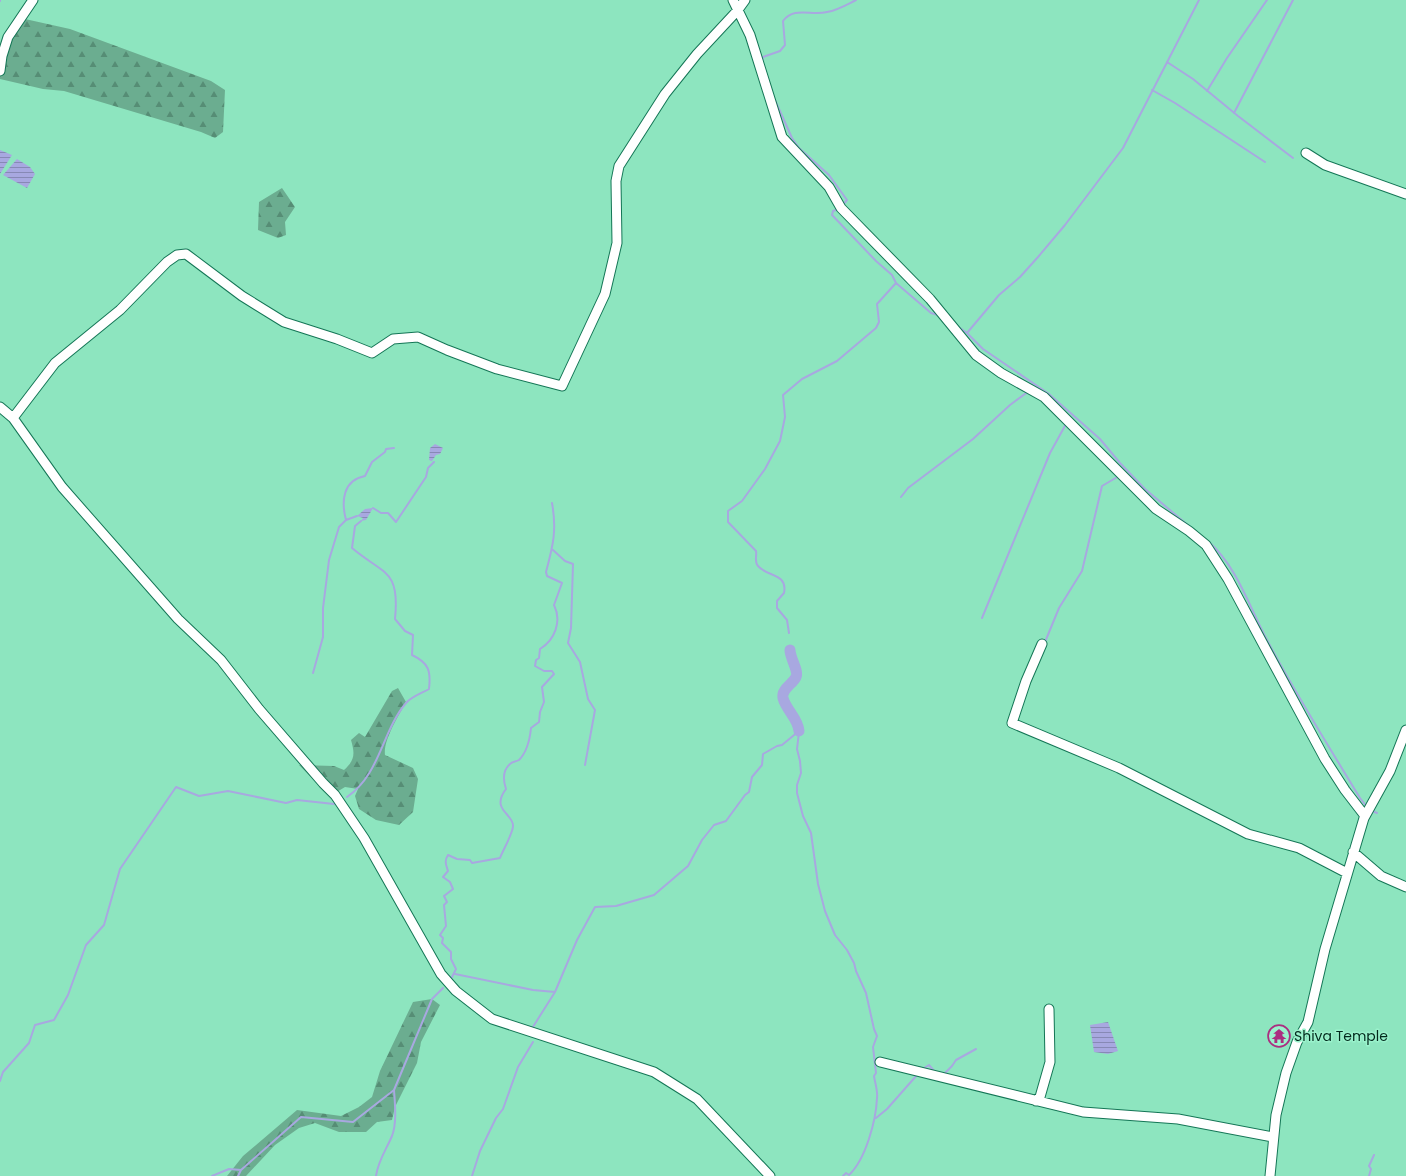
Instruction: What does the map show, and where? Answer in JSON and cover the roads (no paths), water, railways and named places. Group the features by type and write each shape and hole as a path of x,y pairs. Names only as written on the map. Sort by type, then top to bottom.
{"street":[{"path":"0,71 2,56 8,37 33,0"},
{"path":"733,0 737,11 750,35 782,138 829,187 841,208 930,299 976,355 1001,373 1044,397 1156,509 1189,531 1206,545 1228,579 1325,759 1345,790 1365,816"},
{"path":"13,418 55,363 120,310 167,262 177,255 186,254 242,296 284,322 337,339 372,353 393,339 418,337 497,369 562,386 605,294 616,243 616,180 619,166 665,94 697,54 737,11 744,0"},
{"path":"1306,153 1325,165 1406,194"},
{"path":"0,407 13,418 62,487 178,619 221,660 264,714 335,795 364,838 441,974 456,991 492,1018 654,1072 697,1098 770,1176"},
{"path":"1042,644 1026,681 1012,723 1119,768 1248,834 1299,848 1347,873"},
{"path":"1270,1176 1276,1115 1286,1073 1297,1042 1308,1022 1325,950 1365,816 1390,771 1406,730"},
{"path":"1354,852 1381,876 1406,887"},
{"path":"1036,1101 1040,1097 1050,1062 1049,1009"},
{"path":"880,1062 1083,1112 1178,1119 1273,1137"}],"water":[{"path":"0,150 12,155 0,174"},
{"path":"17,159 30,167 35,174 27,188 3,175"},
{"path":"435,444 443,448 440,454 436,455 432,461 434,462 429,460 430,448"},
{"path":"373,508 366,520 361,521 363,518 357,516 365,509"},
{"path":"1108,1022 1118,1051 1108,1054 1094,1052 1090,1025"}],"waterway":[{"path":"762,62 763,57 780,51 785,45 783,21 787,16 803,12 821,13 831,11 856,0"},
{"path":"957,326 967,333 999,295 1020,277 1065,225 1123,148 1199,0"},
{"path":"1207,91 1227,58 1267,0"},
{"path":"1234,113 1293,0"},
{"path":"1167,62 1193,79 1293,158"},
{"path":"1152,90 1175,103 1265,162"},
{"path":"775,100 792,138 799,148 829,175 847,200 842,206"},
{"path":"789,633 787,620 777,608 777,601 784,593 783,582 776,576 766,572 758,566 756,561 756,551 728,522 728,511 742,501 765,469 780,441 785,417 783,395 802,379 837,361 876,328 879,322 877,304 896,283 892,275 876,261 832,215 833,211 839,209"},
{"path":"896,283 931,313 938,315"},
{"path":"967,333 983,349 1049,394 1100,439 1145,489 1190,527"},
{"path":"901,497 908,488 973,439 1010,405 1029,391"},
{"path":"982,618 1050,453 1066,424"},
{"path":"346,520 344,513 344,499 345,492 348,487 358,478 365,476 372,462 385,452 386,449 394,448"},
{"path":"373,508 381,513 388,513 396,522 426,477 428,468 434,462"},
{"path":"1045,642 1059,608 1082,571 1102,486 1119,476"},
{"path":"451,979 456,969 451,959 451,952 442,943 443,938 440,935 446,926 444,905 447,902 444,896 453,889 450,882 443,877 448,871 446,859 448,855 457,859 470,860 472,863 500,858 513,829 512,822 501,807 500,802 506,789 504,773 511,763 522,757 529,740 531,728 539,722 540,712 544,702 542,687 554,674 552,671 544,671 535,666 536,660 539,658 540,649 550,641 556,630 557,617 554,605 562,583 547,576 546,572 554,538 552,503"},
{"path":"313,673 323,637 323,608 329,560 339,527 346,520 357,516"},
{"path":"347,797 358,788 367,777 374,765 391,726 406,703 429,689 430,683 428,668 422,661 412,655 413,635 405,631 395,619 396,603 395,591 392,582 381,569 352,548 355,526 361,521"},
{"path":"1209,542 1219,552 1235,575 1288,679 1360,798 1367,807"},
{"path":"553,550 565,561 573,564 571,628 568,643 580,662 588,699 595,710 585,765"},
{"path":"790,650 797,674 794,680 785,689 783,698 798,726 799,731"},
{"path":"455,974 533,990 555,992 577,940 595,907 616,906 654,895 688,866 702,840 714,825 726,821 745,795 749,792 752,777 762,765 763,754 777,746 782,745 799,731"},
{"path":"799,732 797,749 801,773 797,785 797,793 803,816 811,833 818,884 825,911 835,935 847,950 854,963 866,993 877,1036 873,1047 876,1073 874,1076 877,1090 875,1117 869,1139 860,1159 849,1175 846,1173 843,1176"},
{"path":"0,1081 3,1072 29,1043 35,1025 54,1020 68,995 86,945 104,925 120,869 176,787 199,796 228,791 286,803 297,800 334,804"},
{"path":"1372,811 1377,813"},
{"path":"238,1176 241,1170 301,1117 353,1122 394,1090 432,999 443,988"},
{"path":"531,1030 555,992"},
{"path":"472,1176 480,1151 496,1118 503,1109 518,1067 533,1042"},
{"path":"944,1074 956,1060 976,1049"},
{"path":"921,1070 929,1065 935,1072"},
{"path":"876,1118 887,1109 917,1075"},
{"path":"376,1176 380,1160 394,1131 394,1090"},
{"path":"1369,1176 1371,1169 1369,1166 1374,1155"},
{"path":"212,1176 229,1169 241,1170"}],"place":[{"name":"Shiva Temple","path":"1279,1036"}]}
